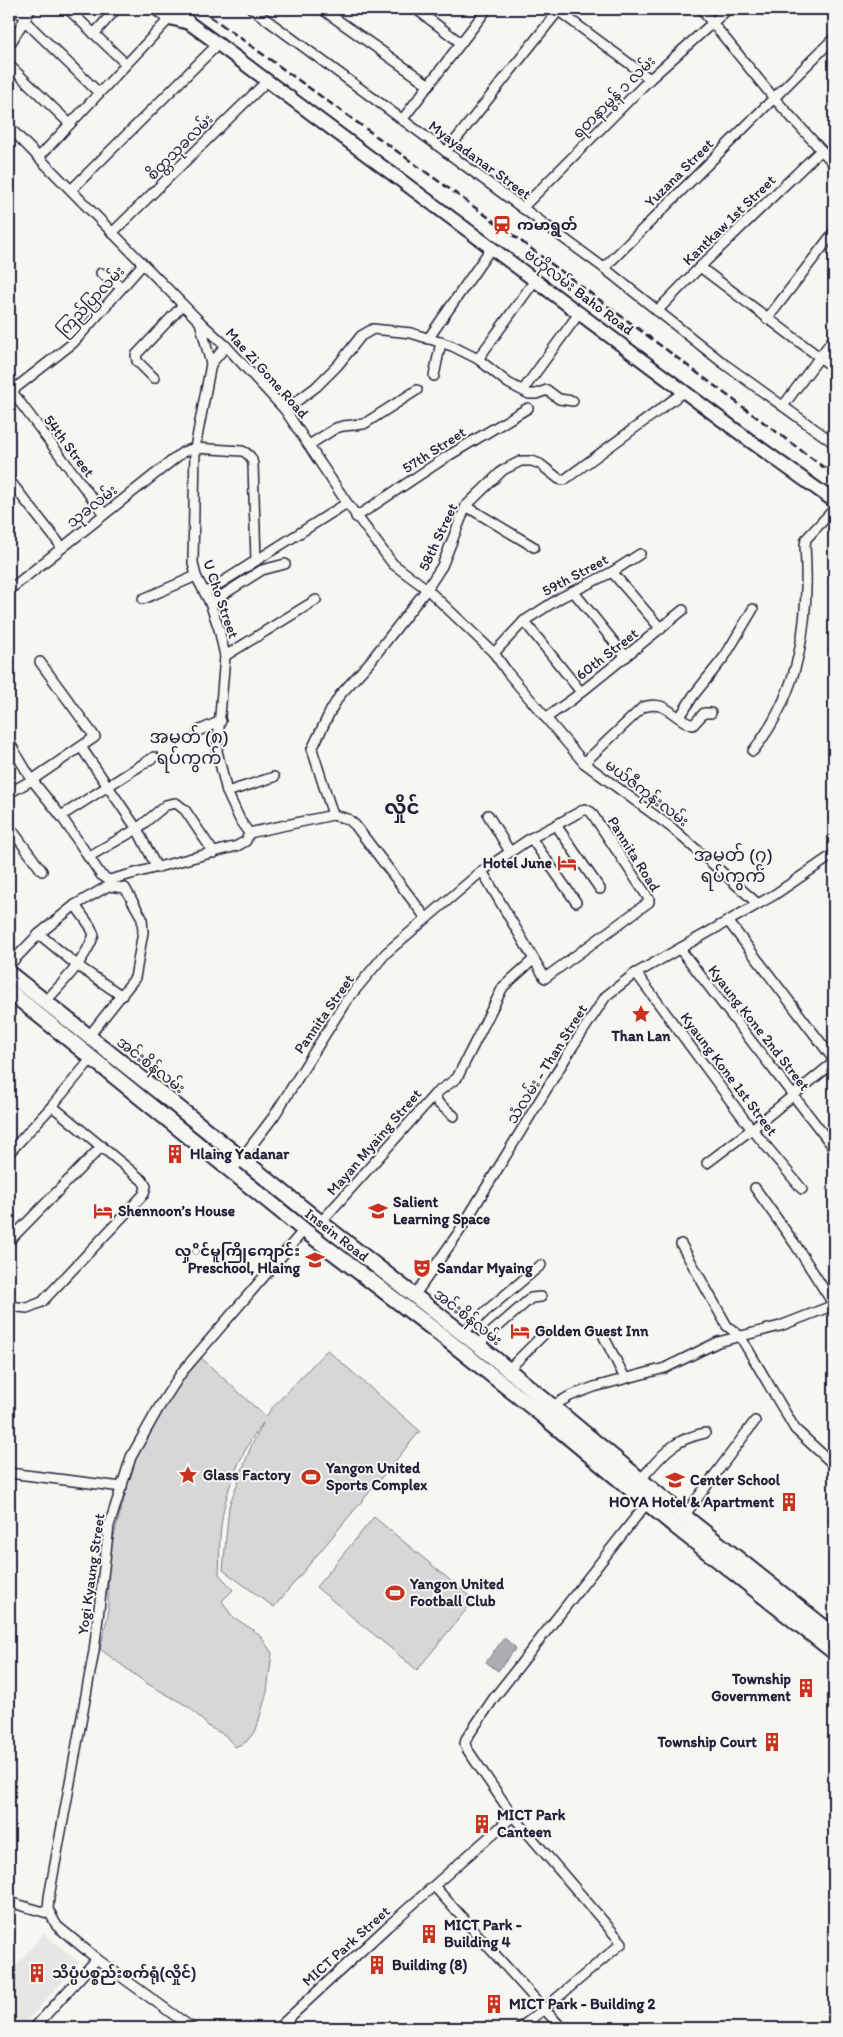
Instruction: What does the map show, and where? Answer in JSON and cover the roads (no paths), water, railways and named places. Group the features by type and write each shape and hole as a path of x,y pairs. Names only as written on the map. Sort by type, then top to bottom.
{"main road":[{"name":"ဗဟိုလမ်း Baho Road","path":"157,9 174,13 218,44 834,501"},
{"name":"အင်းစိန်လမ်း","path":"9,973 412,1294 466,1341 494,1358 547,1411 615,1468 640,1480 651,1498 684,1516 800,1617 834,1652"},
{"name":"Insein Road","path":"9,991 304,1230 400,1304 466,1341 485,1370 547,1411"},
{"path":"92,1058 102,1048"},
{"path":"164,1116 174,1104"},
{"path":"304,1230 318,1220"},
{"path":"400,1304 412,1294"},
{"path":"485,1370 494,1358"},
{"path":"615,1468 800,1617"},
{"name":"အင်းစိန်လမ်း","path":"800,1617 834,1635"}],"street":[{"path":"13,9 27,15 99,93"},
{"path":"68,9 126,64"},
{"path":"94,34 116,9"},
{"name":"Myayadanar Street","path":"252,9 604,268 723,363 834,442"},
{"path":"322,9 429,86"},
{"path":"416,9 461,43"},
{"path":"402,120 487,9"},
{"path":"701,9 774,97 834,164"},
{"name":"ရတနာမွန် ၁ လမ်း","path":"522,208 650,79 728,9"},
{"path":"446,152 557,10 650,79"},
{"path":"39,156 174,13"},
{"path":"9,46 27,15"},
{"name":"Yuzana Street","path":"604,268 834,38"},
{"path":"71,190 218,44"},
{"path":"9,65 70,124"},
{"name":"စိတ္တသုခလမ်း","path":"112,233 267,80"},
{"name":"Mae Zi Gone Road","path":"9,127 183,305 226,346 285,410 310,445 346,503 393,564 427,589 494,653 546,718"},
{"name":"Kantkaw 1st Street","path":"658,311 700,267 821,150"},
{"path":"767,319 834,232"},
{"path":"428,339 492,247"},
{"name":"ကြည်ပြာလမ်း","path":"13,393 13,390 73,343 143,264"},
{"path":"700,267 834,368"},
{"path":"101,273 121,287"},
{"path":"478,359 536,279"},
{"path":"154,378 138,362 136,355 183,305"},
{"path":"523,390 580,312"},
{"name":"U Cho Street","path":"200,322 210,364 195,448 192,563 219,628 225,656 217,751 227,792 241,822 249,833"},
{"path":"285,410 316,387 338,365 361,336 373,329 411,333 441,342 478,359 508,383 529,394 536,394 547,390 559,399 572,401"},
{"path":"783,406 834,338"},
{"path":"434,376 441,342"},
{"path":"210,364 226,346"},
{"path":"310,445 336,428 364,424 417,390"},
{"name":"58th Street","path":"332,815 312,749 340,695 369,663 427,589 447,556 466,506 503,470 521,461 532,461 540,464 559,479 564,480 685,391"},
{"name":"54th Street","path":"13,393 104,514"},
{"name":"57th Street","path":"356,517 448,456 528,408"},
{"path":"195,448 242,451 252,458 256,561"},
{"name":"သုခလမ်း","path":"9,590 183,452 195,448"},
{"path":"9,480 62,547"},
{"path":"205,593 346,503"},
{"path":"466,506 534,547"},
{"path":"753,751 762,740 784,699 800,657 807,602 806,539 834,509"},
{"name":"59th Street","path":"494,653 524,621 573,591 612,572 640,554"},
{"path":"210,604 262,570 286,564"},
{"path":"612,572 661,629"},
{"path":"143,599 196,576"},
{"path":"573,591 626,657"},
{"path":"225,656 316,600"},
{"path":"680,717 693,696 725,656 753,609"},
{"name":"60th Street","path":"546,718 626,657 683,610"},
{"path":"524,621 581,692"},
{"path":"9,793 32,780 95,737 40,662"},
{"path":"584,763 643,707 653,704 662,706 693,725 704,713 711,713"},
{"name":"မယ်ဇီကုန်းလမ်း","path":"546,718 584,763 672,828 758,904"},
{"path":"198,731 221,721"},
{"path":"9,742 32,780 61,816 101,875 109,880 237,846 246,841 249,833 332,815 348,819 355,825 426,918"},
{"path":"80,747 137,829 157,868"},
{"path":"61,816 154,757"},
{"path":"227,792 274,778"},
{"path":"88,857 137,829 166,805 176,803 186,810 214,853"},
{"name":"Pannita Road","path":"533,960 546,978 649,902 649,899 588,810 585,809 556,825"},
{"path":"488,815 510,852"},
{"path":"556,825 600,889"},
{"name":"Pannita Street","path":"232,1171 274,1116 346,1001 386,953 482,871 531,838 556,825"},
{"path":"9,826 42,872"},
{"path":"531,838 576,902"},
{"name":"သံလမ်း - Than Street","path":"412,1294 459,1232 568,1054 606,996 636,973 758,904 834,854"},
{"path":"482,871 533,960"},
{"path":"9,964 39,934 76,905 108,886 125,888 142,918 143,932 135,978 90,1036"},
{"path":"46,1001 78,966 94,935 76,905"},
{"path":"707,1162 752,1129 834,1061 728,921"},
{"path":"39,934 78,966 122,996"},
{"name":"Kyaung Kone 2nd Street","path":"680,948 834,1148"},
{"name":"Mayan Myaing Street","path":"318,1220 434,1094 457,1078 503,987 533,960"},
{"name":"Kyaung Kone 1st Street","path":"636,973 752,1129 802,1189"},
{"path":"9,1153 92,1058"},
{"path":"434,1094 438,1103 454,1116"},
{"path":"9,1306 27,1308 42,1302 144,1194 146,1186 142,1180 52,1106"},
{"path":"9,1241 102,1146"},
{"path":"547,1411 594,1387 665,1368 718,1342 780,1326 834,1305 796,1244 755,1188"},
{"name":"Yogi Kyaung Street","path":"50,1914 48,1910 49,1897 94,1651 109,1526 131,1457 158,1409 182,1372 304,1230"},
{"path":"681,1244 727,1326 740,1336 795,1429 834,1465"},
{"path":"466,1341 486,1310 541,1265"},
{"path":"466,1341 531,1298 541,1297"},
{"path":"508,1370 544,1334"},
{"path":"604,1337 625,1378"},
{"path":"684,1516 755,1421"},
{"path":"640,1480 673,1445 688,1436 705,1433"},
{"path":"9,1473 122,1487"},
{"path":"520,2028 622,1943 513,1816 465,1744 494,1698 651,1498"},
{"name":"MICT Park Street","path":"278,2028 513,1816"},
{"path":"434,1886 562,2028"},
{"path":"9,1902 50,1914 57,1926 97,1959 192,2028"},
{"path":"34,2028 97,1959"}],"railway":[{"path":"200,9 502,227 834,475"}],"place":[{"name":"ကမာရွတ်","path":"502,225"},
{"name":"Hotel June","path":"567,863"},
{"name":"Than Lan","path":"641,1014"},
{"name":"Hlaing Yadanar","path":"175,1154"},
{"name":"Shennoon’s House","path":"103,1211"},
{"name":"Salient Learning Space","path":"378,1211"},
{"name":"လှုိင်မူကြိုကျောင်း Preschool, Hlaing","path":"315,1260"},
{"name":"Sandar Myaing","path":"422,1268"},
{"name":"Golden Guest Inn","path":"520,1331"},
{"name":"Glass Factory","path":"188,1475"},
{"name":"Yangon United Sports Complex","path":"311,1477"},
{"name":"Center School","path":"675,1480"},
{"name":"HOYA Hotel & Apartment","path":"789,1502"},
{"name":"Yangon United Football Club","path":"395,1593"},
{"name":"Township Government","path":"806,1688"},
{"name":"Township Court","path":"772,1742"},
{"name":"MICT Park Canteen","path":"482,1824"},
{"name":"MICT Park - Building 4","path":"429,1934"},
{"name":"Building (8)","path":"377,1965"},
{"name":"သိပ္ပံပစ္စည်းစက်ရုံ(လှိုင်)","path":"37,1973"},
{"name":"MICT Park - Building 2","path":"494,2004"}],"district":[{"name":"အမှတ် (၈) ရပ်ကွက်","path":"189,748"},
{"name":"လှိုင်","path":"402,807"},
{"name":"အမှတ် (၇) ရပ်ကွက်","path":"733,865"}]}
